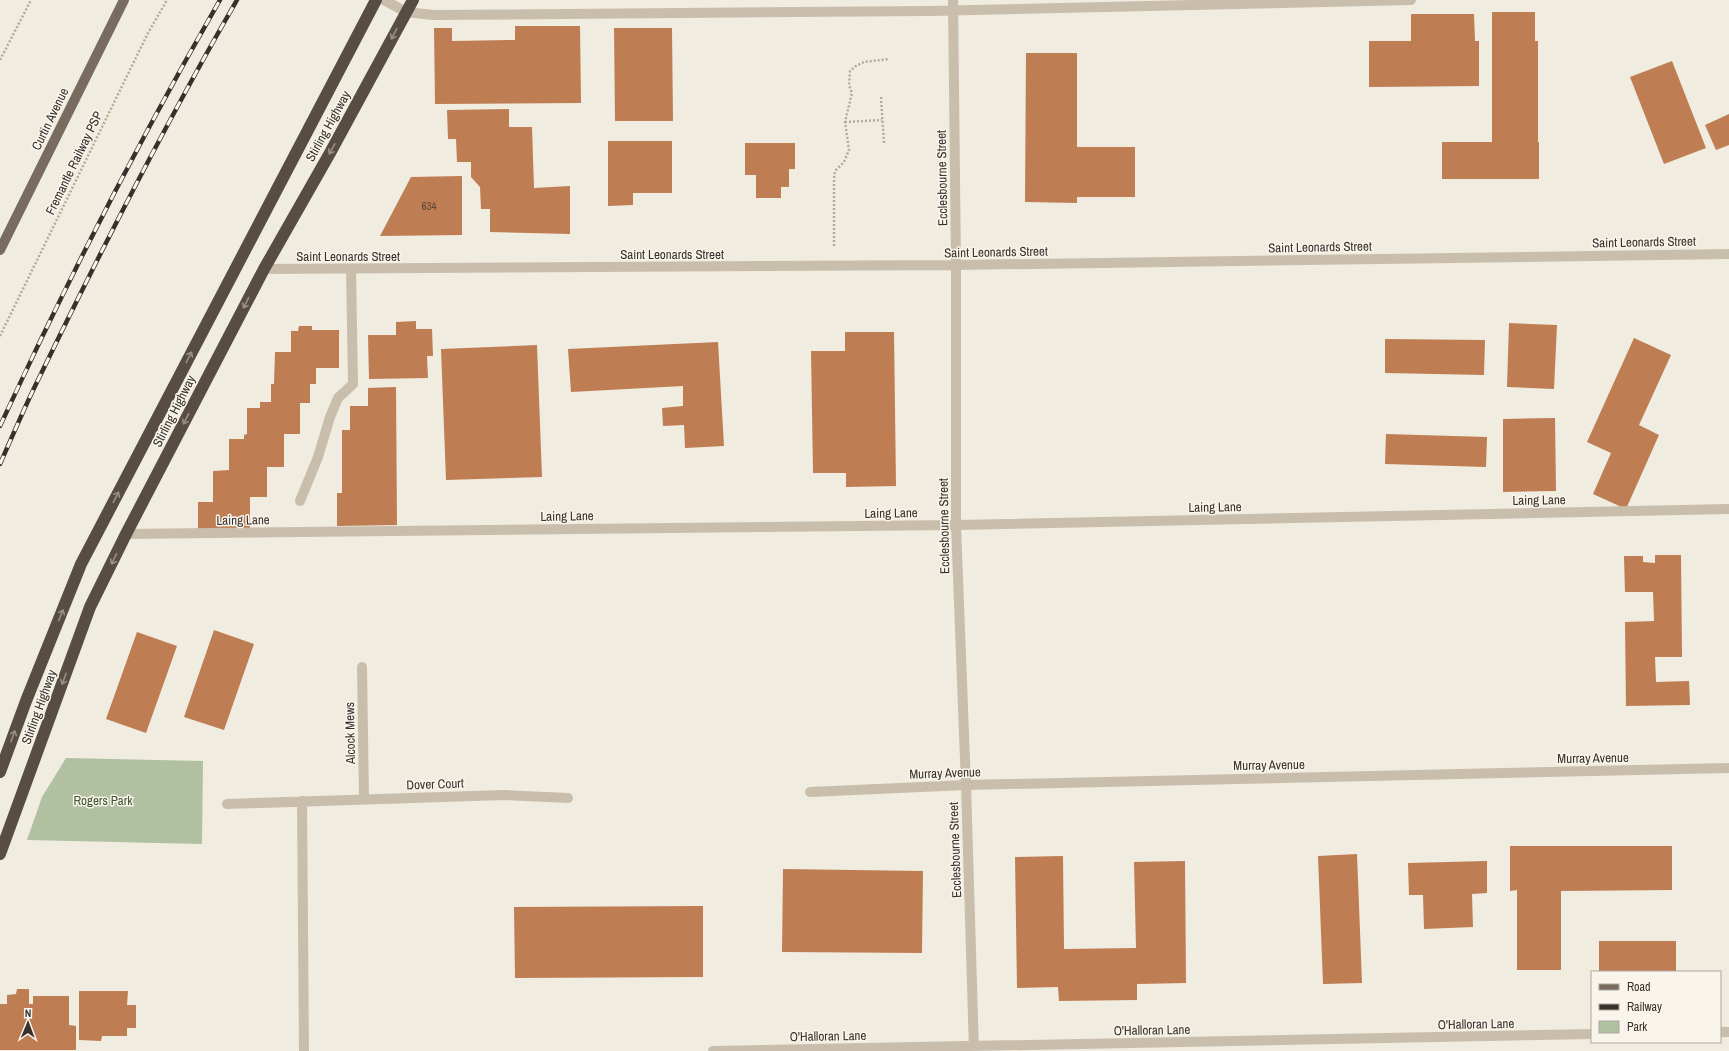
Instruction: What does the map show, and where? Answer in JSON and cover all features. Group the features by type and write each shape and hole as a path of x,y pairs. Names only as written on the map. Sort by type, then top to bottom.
{"highway":[{"name":"Stirling Highway","path":"0,772 26,701 81,564 376,0"},
{"name":"Stirling Highway","path":"0,854 90,607 126,534 264,269 330,153 413,0"}],"main road":[{"name":"Curtin Avenue","path":"0,250 124,0"}],"street":[{"path":"384,0 406,12 433,15 954,10 1410,0"},
{"name":"Ecclesbourne Street","path":"954,0 956,525 974,1049"},
{"name":"Saint Leonards Street","path":"264,269 956,265 1729,254"},
{"path":"300,501 318,457 330,417 338,398 353,384 351,269"},
{"name":"Laing Lane","path":"126,534 956,525 1729,510"},
{"name":"Alcock Mews","path":"362,666 364,799"},
{"name":"Murray Avenue","path":"810,792 966,785 1729,768"},
{"name":"Dover Court","path":"227,804 504,795 568,798"},
{"path":"302,802 304,1051"},
{"name":"O'Halloran Lane","path":"713,1051 974,1049 1591,1034"}],"path":[{"path":"0,60 31,0"},
{"name":"Fremantle Railway PSP","path":"0,336 148,33 167,0"},
{"path":"834,266 834,178 835,172 844,162 849,150 845,122 852,93 849,85 850,71 864,62 889,59"},
{"path":"881,97 884,144"},
{"path":"845,122 882,120"}],"green space":[{"name":"Rogers Park","path":"66,758 203,761 202,844 27,840 42,797"}],"building":[{"path":"1492,12 1535,12 1535,41 1538,41 1539,179 1442,179 1442,142 1492,142"},
{"path":"1411,14 1474,14 1475,41 1479,41 1479,86 1369,87 1369,41 1411,41"},
{"path":"515,26 580,26 581,103 435,104 434,28 452,28 452,41 515,40"},
{"path":"614,28 672,28 673,121 615,121"},
{"path":"1026,53 1077,53 1077,147 1135,147 1135,197 1077,197 1077,203 1025,202"},
{"path":"1672,61 1706,148 1664,164 1630,77"},
{"path":"509,109 509,127 532,127 534,188 570,186 570,234 490,232 490,209 481,209 480,187 471,177 471,162 457,162 456,139 448,139 447,110"},
{"path":"1729,114 1729,145 1716,150 1705,125"},
{"path":"608,141 672,141 672,193 633,193 633,205 608,206"},
{"path":"745,143 795,143 795,169 789,169 789,187 781,187 781,198 756,198 756,175 745,175"},
{"path":"462,176 462,235 380,236 411,177"},
{"path":"416,321 416,329 432,329 433,356 427,356 428,378 369,379 368,335 396,335 396,322"},
{"path":"1509,323 1557,325 1554,389 1507,387"},
{"path":"299,326 312,326 312,330 339,330 339,368 316,368 316,384 310,384 310,403 300,403 300,434 284,434 284,467 267,467 267,497 250,497 250,529 198,529 198,502 213,502 213,471 229,470 229,439 244,439 244,435 247,434 247,408 260,408 260,402 271,402 271,384 274,384 275,352 291,352 291,331 298,331"},
{"path":"845,332 894,332 896,486 846,487 846,473 813,473 811,351 845,351"},
{"path":"1634,338 1671,355 1639,425 1659,435 1626,509 1593,494 1611,453 1587,442"},
{"path":"1385,339 1485,340 1484,375 1385,373"},
{"path":"718,342 724,446 685,448 684,425 663,426 662,408 683,406 683,386 571,392 568,349"},
{"path":"537,345 542,477 446,480 441,349"},
{"path":"396,387 397,525 337,526 337,493 342,493 342,430 350,430 350,406 368,406 368,388"},
{"path":"1555,418 1556,491 1503,492 1503,419"},
{"path":"1386,434 1487,437 1486,467 1385,464"},
{"path":"1655,555 1681,555 1682,657 1655,657 1656,682 1689,681 1690,705 1626,706 1625,622 1654,621 1653,592 1625,592 1624,556 1643,556 1643,562 1655,563"},
{"path":"214,630 254,644 224,730 184,717"},
{"path":"137,632 177,646 146,733 106,719"},
{"path":"1510,846 1672,846 1672,890 1561,891 1561,970 1517,970 1517,890 1510,891"},
{"path":"1357,854 1362,983 1323,984 1318,856"},
{"path":"1063,856 1064,949 1136,948 1134,862 1185,861 1186,983 1137,984 1137,1000 1059,1001 1058,987 1017,988 1015,857"},
{"path":"1487,861 1487,893 1472,894 1473,927 1424,929 1423,895 1409,895 1408,863"},
{"path":"783,869 923,871 922,953 782,952"},
{"path":"703,906 703,977 515,978 514,907"},
{"path":"1599,941 1676,941 1676,971 1599,971"},
{"path":"17,989 29,989 29,1004 33,1004 33,996 69,996 69,1025 76,1026 76,1050 0,1050 0,1004 7,1004 7,995 16,994"},
{"path":"79,991 128,991 127,1005 136,1005 136,1028 127,1028 127,1036 102,1036 101,1041 79,1040"}],"railway":[{"path":"0,426 51,318 105,211 161,105 220,0"},
{"path":"0,464 62,330 110,235 159,140 237,0"}]}
